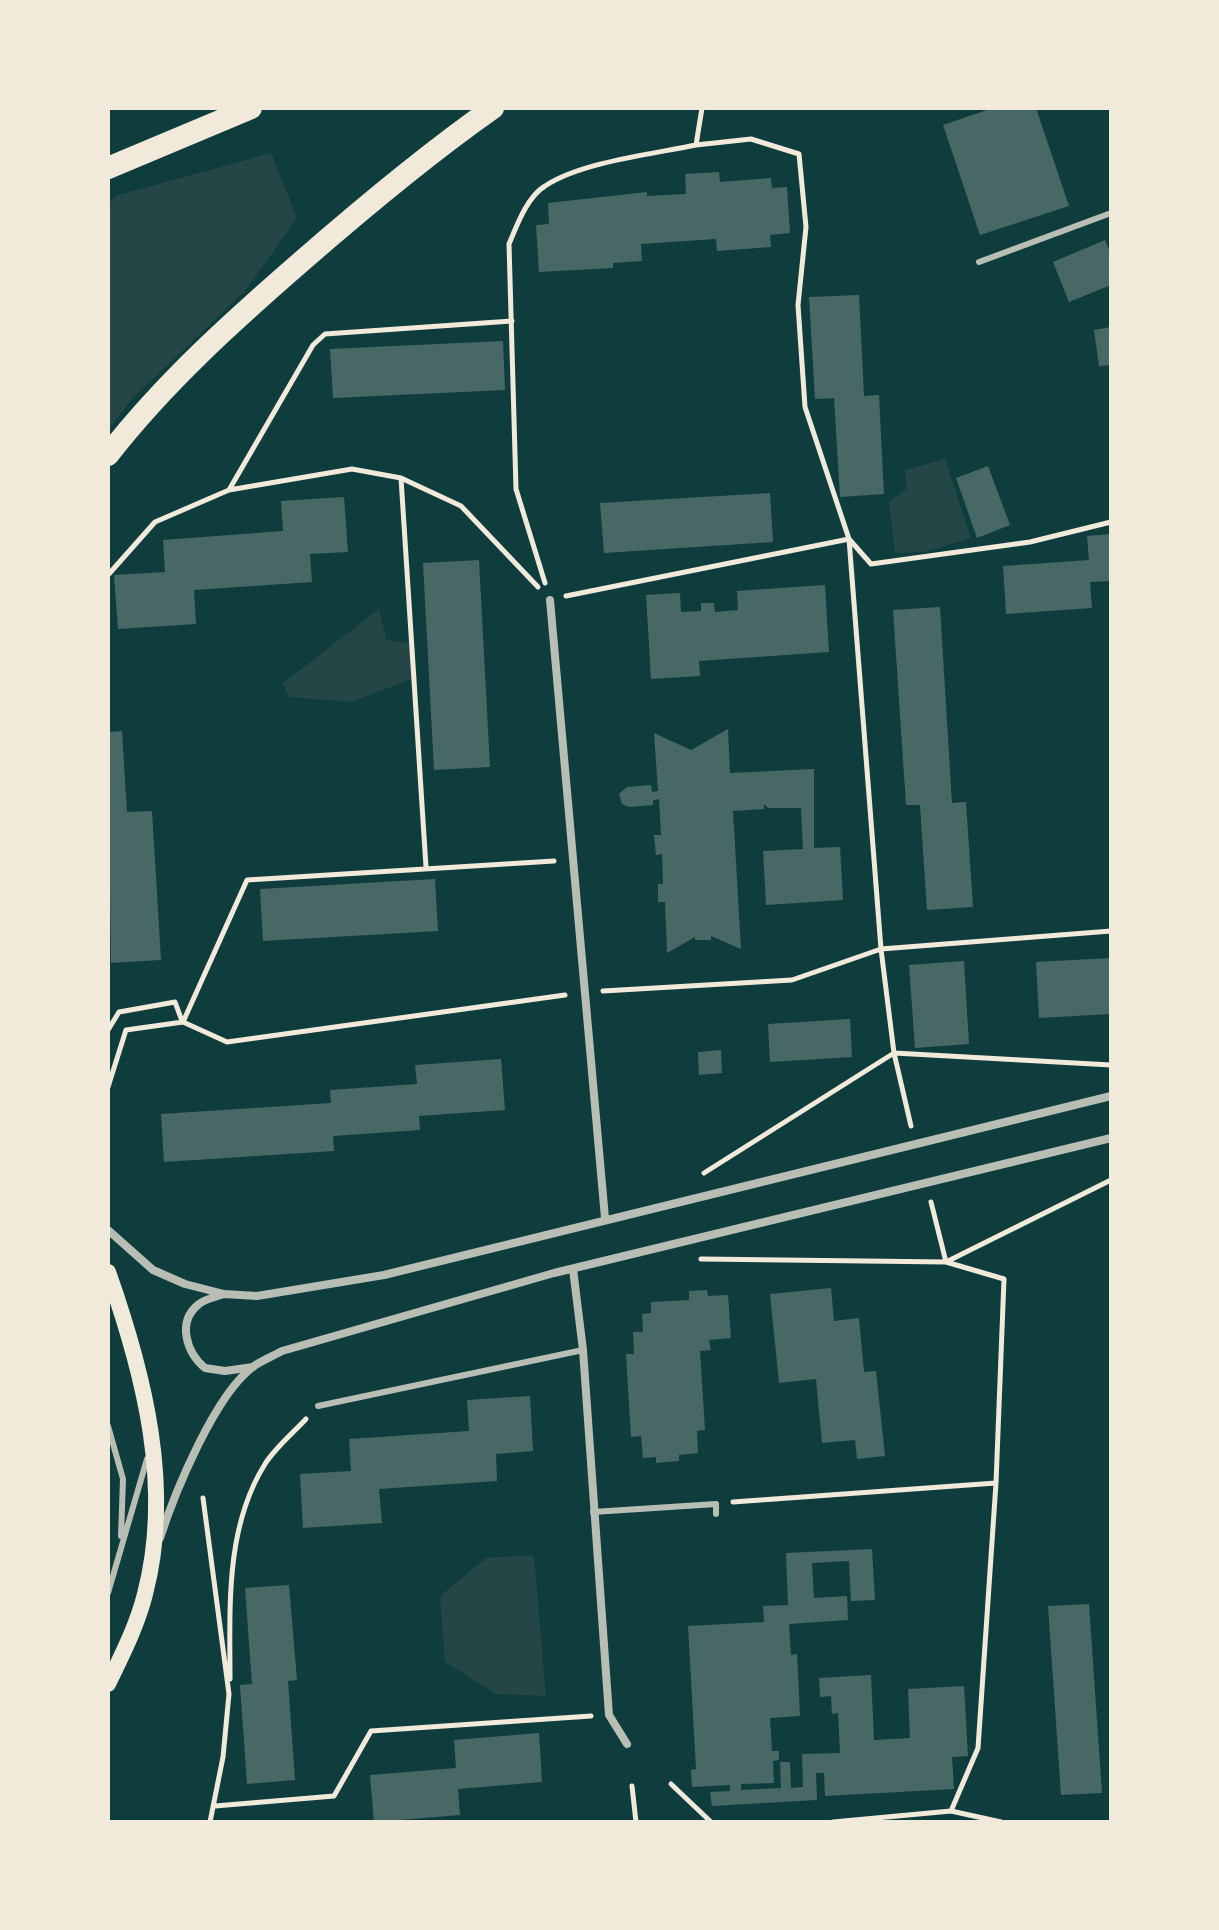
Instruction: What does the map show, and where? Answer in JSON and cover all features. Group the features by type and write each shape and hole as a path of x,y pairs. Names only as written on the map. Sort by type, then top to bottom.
{"highway":[{"path":"108,168 251,108"},
{"path":"108,455 180,372 265,294 386,189 493,108"}],"main road":[{"path":"108,1272 131,1342 152,1444 157,1533 145,1597 108,1684"}],"street":[{"path":"550,600 605,1218"},
{"path":"108,1230 153,1270 185,1284 224,1294 257,1296 384,1275 605,1218 1111,1096"},
{"path":"224,1294 200,1303 191,1313 185,1336 190,1349 205,1368 225,1371 253,1367 282,1351 351,1329 573,1269 1111,1138"},
{"path":"573,1269 583,1350 609,1715 627,1744"},
{"path":"152,1565 185,1469 226,1400 253,1367"}],"lane":[{"path":"979,262 1111,213"},
{"path":"318,1406 583,1350"},
{"path":"108,1426 123,1479 121,1547"},
{"path":"108,1593 152,1444"},
{"path":"593,1512 716,1504 716,1514"}],"path":[{"path":"696,145 702,108"},
{"path":"550,600 516,489 509,244 519,218 544,186 599,165 696,145 751,139 799,154 806,227 798,305 805,407 849,539 881,949 894,1053 903,1097"},
{"path":"229,490 313,345 325,334 512,321"},
{"path":"108,575 155,522 229,490 352,469 401,478 461,506 550,600"},
{"path":"401,478 426,867"},
{"path":"849,539 871,564 1030,542 1111,522"},
{"path":"550,600 849,539"},
{"path":"183,1022 247,880 571,860"},
{"path":"605,991 792,980 881,949 1111,931"},
{"path":"108,1087 126,1030 183,1022 227,1042 584,992"},
{"path":"108,1030 119,1012 175,1002 183,1022"},
{"path":"704,1173 894,1053 1111,1065"},
{"path":"946,1262 1111,1180"},
{"path":"935,1220 946,1262"},
{"path":"699,1259 946,1262 1004,1279 996,1483 978,1748 951,1811"},
{"path":"210,1822 215,1806 229,1694 230,1584 242,1512 266,1463 318,1406"},
{"path":"716,1504 996,1483"},
{"path":"203,1498 229,1694"},
{"path":"215,1806 334,1796 371,1731 609,1715"},
{"path":"671,1784 711,1822"},
{"path":"632,1786 636,1822"},
{"path":"833,1822 951,1811 1001,1822"}],"shaded area":[{"path":"271,153 297,218 245,291 131,400 108,430 108,202 119,195"},
{"path":"945,459 971,538 925,552 895,553 889,502 907,489 905,470"},
{"path":"379,609 386,640 411,643 412,679 351,702 289,697 283,683"},
{"path":"534,1555 546,1696 496,1694 445,1662 440,1596 486,1558"}],"building":[{"path":"993,108 1036,108 1069,206 980,235 943,125"},
{"path":"719,172 720,182 771,178 772,188 787,187 790,233 770,235 771,247 717,251 716,239 641,244 642,261 613,263 613,268 539,272 536,225 549,224 548,203 647,192 647,196 686,194 685,174"},
{"path":"1105,240 1111,255 1111,285 1069,302 1053,262"},
{"path":"859,295 864,396 879,395 884,494 840,497 834,398 815,399 809,297"},
{"path":"1111,327 1111,365 1099,366 1094,330"},
{"path":"503,341 505,390 333,398 330,349"},
{"path":"988,466 1010,525 977,538 956,478"},
{"path":"770,493 773,542 604,553 600,503"},
{"path":"344,497 348,552 310,554 312,582 194,590 196,624 118,629 114,575 165,572 163,540 283,531 281,501"},
{"path":"1111,534 1111,581 1090,582 1092,608 1006,614 1003,566 1089,560 1087,536"},
{"path":"479,560 490,767 434,770 423,563"},
{"path":"825,585 829,652 699,661 700,676 651,679 646,595 680,593 681,612 701,611 701,603 714,603 715,612 738,610 737,591"},
{"path":"940,607 952,803 966,802 973,907 927,910 920,805 906,805 893,610"},
{"path":"728,729 730,773 814,769 814,848 840,847 843,900 766,905 763,851 803,849 801,808 768,808 764,804 764,809 733,811 741,949 711,936 711,940 695,940 695,937 667,953 665,902 658,902 658,884 663,884 662,854 656,855 654,835 661,835 659,799 653,800 653,805 629,807 622,804 619,794 627,787 651,785 652,792 658,791 654,733 691,750"},
{"path":"122,731 127,812 152,811 161,960 111,963 108,732"},
{"path":"435,879 438,931 263,941 260,889"},
{"path":"1111,958 1111,1014 1039,1018 1036,962"},
{"path":"964,961 969,1044 915,1048 909,965"},
{"path":"850,1019 852,1057 770,1062 768,1024"},
{"path":"721,1050 722,1073 699,1075 698,1052"},
{"path":"501,1059 505,1110 419,1116 420,1130 333,1136 334,1151 164,1162 161,1114 331,1103 330,1090 417,1084 415,1065"},
{"path":"831,1288 834,1321 859,1318 864,1372 876,1371 885,1456 857,1459 855,1440 822,1443 816,1379 779,1383 770,1294"},
{"path":"707,1290 708,1296 728,1295 731,1338 709,1340 711,1350 700,1351 705,1430 697,1431 698,1453 679,1455 679,1461 656,1463 656,1457 643,1458 641,1436 631,1437 626,1354 634,1354 633,1332 643,1332 642,1314 651,1313 651,1302 689,1300 689,1291"},
{"path":"530,1396 533,1451 496,1454 497,1481 379,1489 382,1523 303,1528 300,1474 351,1471 349,1439 469,1431 467,1400"},
{"path":"872,1549 875,1600 851,1601 849,1561 812,1563 814,1598 847,1596 848,1620 789,1624 791,1655 797,1654 800,1716 770,1718 772,1751 779,1751 779,1760 773,1761 774,1783 741,1784 741,1790 781,1788 780,1762 790,1762 791,1788 803,1787 802,1754 840,1753 838,1713 832,1714 831,1696 820,1697 819,1678 871,1675 874,1740 910,1738 908,1689 964,1686 968,1756 952,1757 954,1789 825,1796 824,1773 816,1773 817,1800 712,1806 710,1792 730,1791 730,1785 692,1787 691,1770 696,1769 688,1626 764,1622 763,1606 788,1605 786,1553"},
{"path":"289,1585 297,1680 288,1681 295,1780 247,1784 240,1685 252,1684 245,1588"},
{"path":"1089,1604 1102,1793 1061,1795 1048,1606"},
{"path":"539,1733 542,1782 458,1789 460,1815 374,1822 370,1775 456,1768 454,1740"}]}
